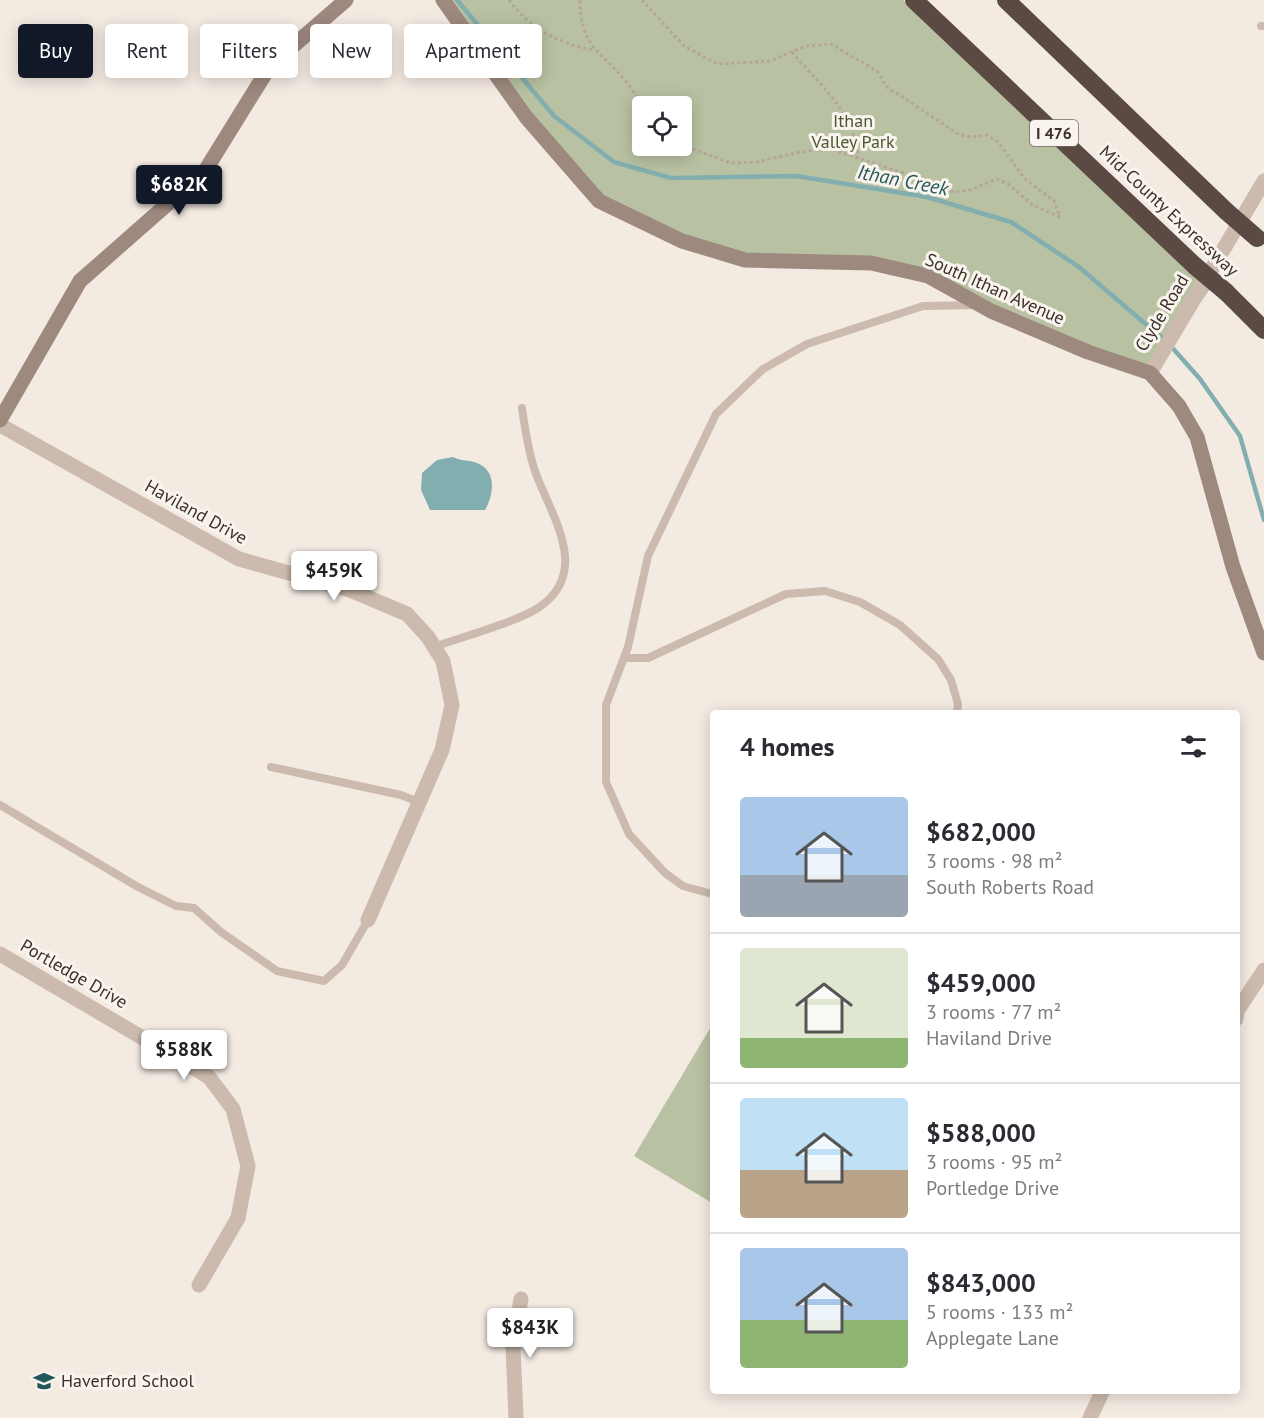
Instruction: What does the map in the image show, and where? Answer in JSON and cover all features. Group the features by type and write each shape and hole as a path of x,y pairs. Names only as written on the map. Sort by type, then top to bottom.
{"highway":[{"name":"Mid-County Expressway","path":"914,0 1264,330"},
{"path":"1006,0 1260,241"}],"street":[{"path":"0,420 80,281 205,171 270,66 346,0"},
{"name":"South Ithan Avenue","path":"443,0 526,117 599,201 682,241 745,260 871,263 928,276 980,305 1088,352 1150,373 1179,406 1197,437 1233,567 1264,652"},
{"name":"Clyde Road","path":"1150,373 1264,181"},
{"name":"Haviland Drive","path":"0,425 239,559 350,590 407,614 434,647 443,661 452,705 442,750 421,803 368,920"},
{"name":"Portledge Drive","path":"0,954 209,1077 233,1109 248,1166 238,1218 199,1285"},
{"path":"1240,1006 1264,970"},
{"path":"516,1418 513,1347 521,1299"},
{"path":"1090,1418 1100,1394"}],"lane":[{"path":"710,893 684,886 665,873 629,834 606,782 606,705 624,658 648,556 716,414 763,369 807,344 923,306 980,305"},
{"path":"434,647 537,608 558,587 564,566 564,544 561,530 534,468 522,408"},
{"path":"624,658 648,658 786,594 825,591 860,602 900,626 938,659 951,680 958,704 957,710"},
{"path":"271,767 401,795 421,803"},
{"path":"0,805 73,851 138,887 176,906 194,908 221,932 276,971 324,981 342,965 368,920"}],"path":[{"path":"509,0 519,14 547,34 575,47 594,50"},
{"path":"580,0 583,30 594,50 626,81 636,96"},
{"path":"642,0 684,46 718,64 770,61 806,46 831,44 878,71 887,87 960,135 972,137 987,135 998,142 1025,179 1054,201 1060,217 1034,206 1008,183 998,179 970,190 956,192 937,189 918,178 831,149 756,162 731,163 692,149"},
{"path":"792,52 830,91 841,108 857,140 858,158"}],"green space":[{"name":"Ithan Valley Park","path":"444,0 903,0 1215,282 1150,373 928,276 871,263 745,260 599,201 504,78 542,78 542,24 463,24"},
{"path":"710,1028 710,1202 634,1156"}],"water":[{"path":"453,457 478,463 490,474 492,486 485,510 430,510 421,490 422,473 437,460"}],"waterway":[{"name":"Ithan Creek","path":"457,0 554,116 614,162 671,178 796,176 927,197 1011,222 1079,267 1169,344 1200,379 1240,436 1264,520"}],"place":[{"name":"Haverford School","path":"44,1381"}]}
